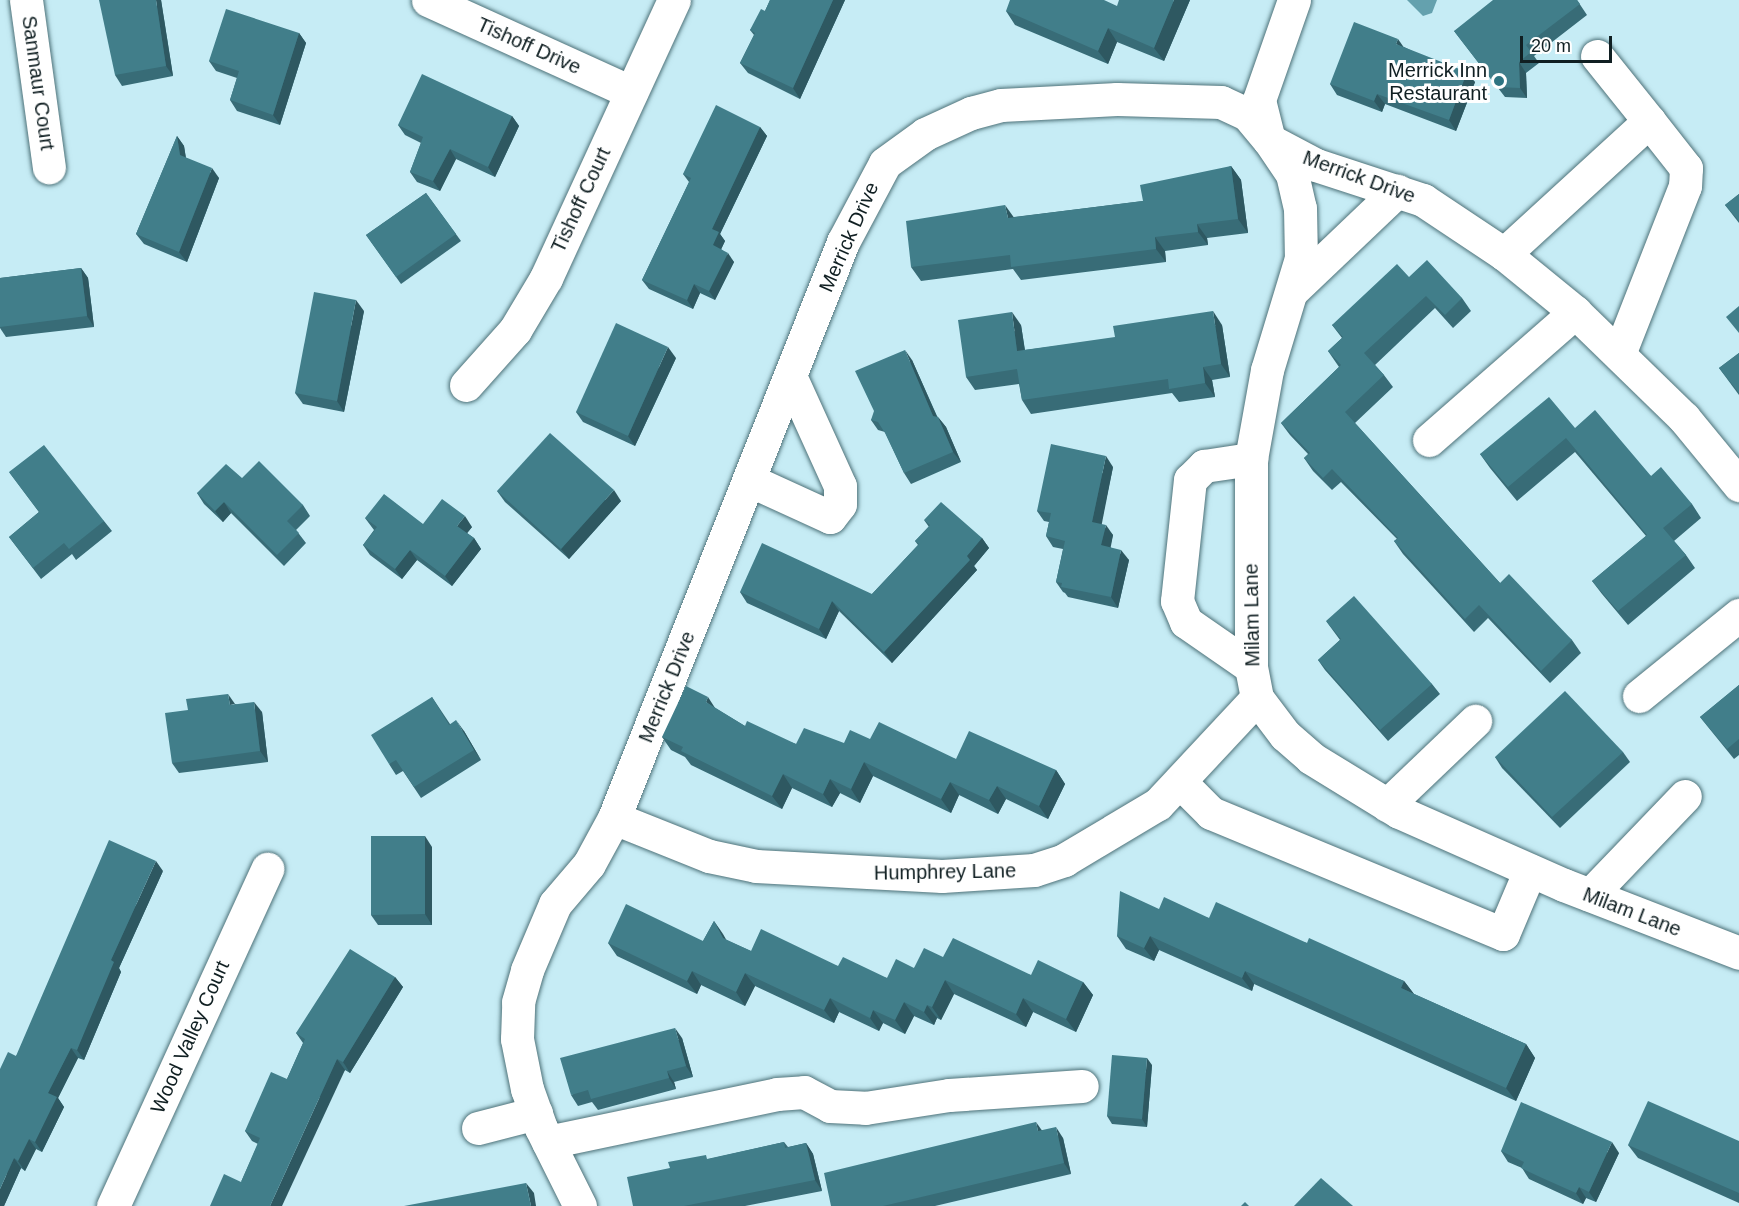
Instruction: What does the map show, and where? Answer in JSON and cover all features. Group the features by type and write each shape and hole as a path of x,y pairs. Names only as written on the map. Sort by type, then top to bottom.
{"street":[{"name":"Sanmaur Court","path":"26,0 50,167"},
{"name":"Tishoff Drive","path":"428,0 631,92"},
{"name":"Tishoff Court","path":"466,385 515,330 546,278 674,0"},
{"name":"Milam Lane","path":"1294,0 1259,100 1269,140 1292,174 1299,208 1301,258 1267,370 1251,459 1254,683 1285,735 1311,758 1386,805 1530,870 1739,953"},
{"path":"1597,56 1686,168 1685,186 1619,354"},
{"name":"Merrick Drive","path":"580,1206 542,1127 517,1039 518,1002 526,969 555,904 589,864 614,818 843,242 873,181 885,163 925,134 971,113 1000,105 1169,100 1221,102 1247,114 1269,140 1316,165 1423,200 1504,254 1575,312 1619,354 1684,418 1739,485"},
{"path":"1504,254 1649,121"},
{"path":"1293,290 1397,190"},
{"path":"1429,440 1575,312"},
{"path":"749,480 830,517 840,504 840,486 790,376"},
{"path":"1251,459 1204,466 1190,480 1177,602 1186,622 1254,683"},
{"path":"1639,696 1739,615"},
{"name":"Humphrey Lane","path":"614,818 709,856 756,866 818,872 942,876 1034,870 1064,860 1126,826 1180,782 1254,683"},
{"path":"1386,805 1474,721"},
{"path":"1180,782 1211,813 1503,934 1530,870"},
{"path":"1590,895 1685,796"},
{"name":"Wood Valley Court","path":"113,1206 267,869"},
{"path":"478,1128 542,1127 804,1092 830,1106 865,1108 949,1095 1082,1086"}],"water":[{"path":"1407,0 1437,0 1432,13 1423,16"}],"building":[{"path":"99,0 156,0 166,66 115,75"},
{"path":"770,0 833,0 793,88 740,63 755,33 750,30 761,9 765,11"},
{"path":"1010,0 1104,0 1117,6 1119,0 1174,0 1154,48 1108,28 1098,51 1006,11"},
{"name":"Merrick Inn Restaurant","path":"1493,0 1577,0 1580,4 1526,45 1531,52 1519,62 1520,88 1497,87 1454,31"},
{"path":"226,9 299,33 273,115 230,100 239,71 209,61"},
{"path":"1354,22 1398,39 1396,44 1467,72 1449,120 1377,94 1374,101 1330,84"},
{"path":"422,74 512,116 488,167 450,149 433,181 410,172 423,137 398,125"},
{"path":"716,105 760,127 712,229 719,232 713,245 728,253 709,291 694,284 687,300 642,280 691,178 683,174"},
{"path":"177,136 180,155 212,168 179,252 136,234"},
{"path":"1231,166 1238,219 1197,224 1198,232 1155,237 1156,249 1011,267 1010,255 911,267 906,221 1005,205 1008,218 1143,201 1140,185"},
{"path":"426,193 456,234 396,277 366,235"},
{"path":"1739,194 1739,221 1725,205"},
{"path":"1427,260 1462,298 1445,315 1426,296 1364,353 1384,375 1345,412 1500,583 1509,574 1572,640 1541,671 1479,605 1465,619 1394,541 1398,538 1332,469 1323,478 1304,458 1310,453 1281,423 1341,365 1328,351 1343,337 1332,325 1397,264 1409,277"},
{"path":"81,268 87,316 0,327 0,278"},
{"path":"314,292 356,300 337,401 295,393"},
{"path":"1739,306 1739,333 1726,317"},
{"path":"1213,311 1221,364 1203,367 1205,383 1169,389 1168,379 1022,400 1017,369 966,377 958,320 1012,312 1017,351 1115,337 1113,326"},
{"path":"616,323 668,347 628,436 576,412"},
{"path":"905,350 933,416 938,417 953,452 904,473 885,433 878,422 871,420 874,411 855,371"},
{"path":"1739,353 1739,393 1719,368"},
{"path":"1549,397 1575,428 1595,410 1651,476 1661,467 1692,504 1663,528 1686,555 1618,611 1592,581 1647,535 1566,438 1508,487 1480,454"},
{"path":"550,433 614,490 561,549 497,491"},
{"path":"1051,444 1106,456 1092,522 1106,525 1101,545 1121,550 1111,597 1061,587 1062,583 1056,582 1065,541 1046,536 1051,513 1037,511"},
{"path":"44,445 104,521 69,549 64,543 33,568 9,537 39,512 9,472"},
{"path":"259,461 303,505 287,521 299,533 277,555 224,502 215,511 197,493 226,464 242,478"},
{"path":"384,494 423,524 442,499 465,516 457,526 474,538 445,576 410,550 395,569 363,545 377,527 365,518"},
{"path":"941,502 982,538 967,556 970,560 884,652 832,601 819,629 740,592 762,543 872,594 919,544 915,541 930,525 924,520"},
{"path":"1354,596 1432,684 1380,730 1318,660 1341,639 1326,621"},
{"path":"1739,685 1739,739 1727,749 1700,717"},
{"path":"686,686 708,697 706,702 745,726 747,721 796,744 804,728 844,743 850,730 870,739 879,722 956,759 969,731 1056,770 1039,806 997,786 989,800 950,782 941,799 864,762 851,789 830,779 823,794 783,774 772,796 681,751 683,747 662,737"},
{"path":"1565,691 1623,752 1552,817 1495,757"},
{"path":"228,694 230,705 254,702 260,751 172,763 165,713 188,710 186,699"},
{"path":"432,697 449,725 456,720 474,750 414,787 396,760 389,764 371,735"},
{"path":"371,836 425,836 425,914 371,915"},
{"path":"109,840 156,861 111,960 114,962 77,1050 71,1048 48,1093 57,1097 35,1142 29,1139 18,1161 14,1158 0,1189 0,1069 8,1052 16,1056"},
{"path":"1120,891 1159,909 1164,897 1209,918 1216,902 1307,943 1309,938 1404,981 1401,988 1526,1044 1506,1088 1245,971 1242,978 1150,936 1144,948 1117,936"},
{"path":"626,904 703,941 714,921 723,938 751,951 761,929 838,966 843,957 887,978 896,959 914,968 924,948 943,957 953,938 1031,975 1038,960 1083,982 1066,1019 1023,998 1016,1014 945,980 932,1007 927,1005 924,1012 904,1002 895,1020 873,1010 870,1018 830,998 824,1010 745,973 736,992 692,971 687,981 608,943"},
{"path":"350,949 395,977 343,1062 337,1059 270,1206 210,1206 224,1174 241,1182 260,1138 245,1131 271,1072 287,1079 305,1039 296,1033"},
{"path":"675,1028 686,1066 667,1071 669,1078 591,1099 588,1090 571,1095 560,1058"},
{"path":"1112,1055 1147,1058 1142,1119 1107,1116"},
{"path":"1648,1101 1739,1141 1739,1193 1628,1145"},
{"path":"1521,1102 1612,1142 1589,1192 1579,1187 1576,1193 1540,1177 1521,1168 1524,1162 1501,1151"},
{"path":"1036,1122 1038,1131 1056,1127 1064,1163 883,1206 831,1206 824,1173"},
{"path":"784,1142 785,1148 806,1143 815,1180 684,1206 633,1206 627,1177 670,1168 668,1162 706,1155 707,1159"},
{"path":"1321,1178 1353,1206 1294,1206"},
{"path":"526,1183 531,1206 404,1206"}],"place":[{"name":"Merrick Inn Restaurant","path":"1499,81"}]}
